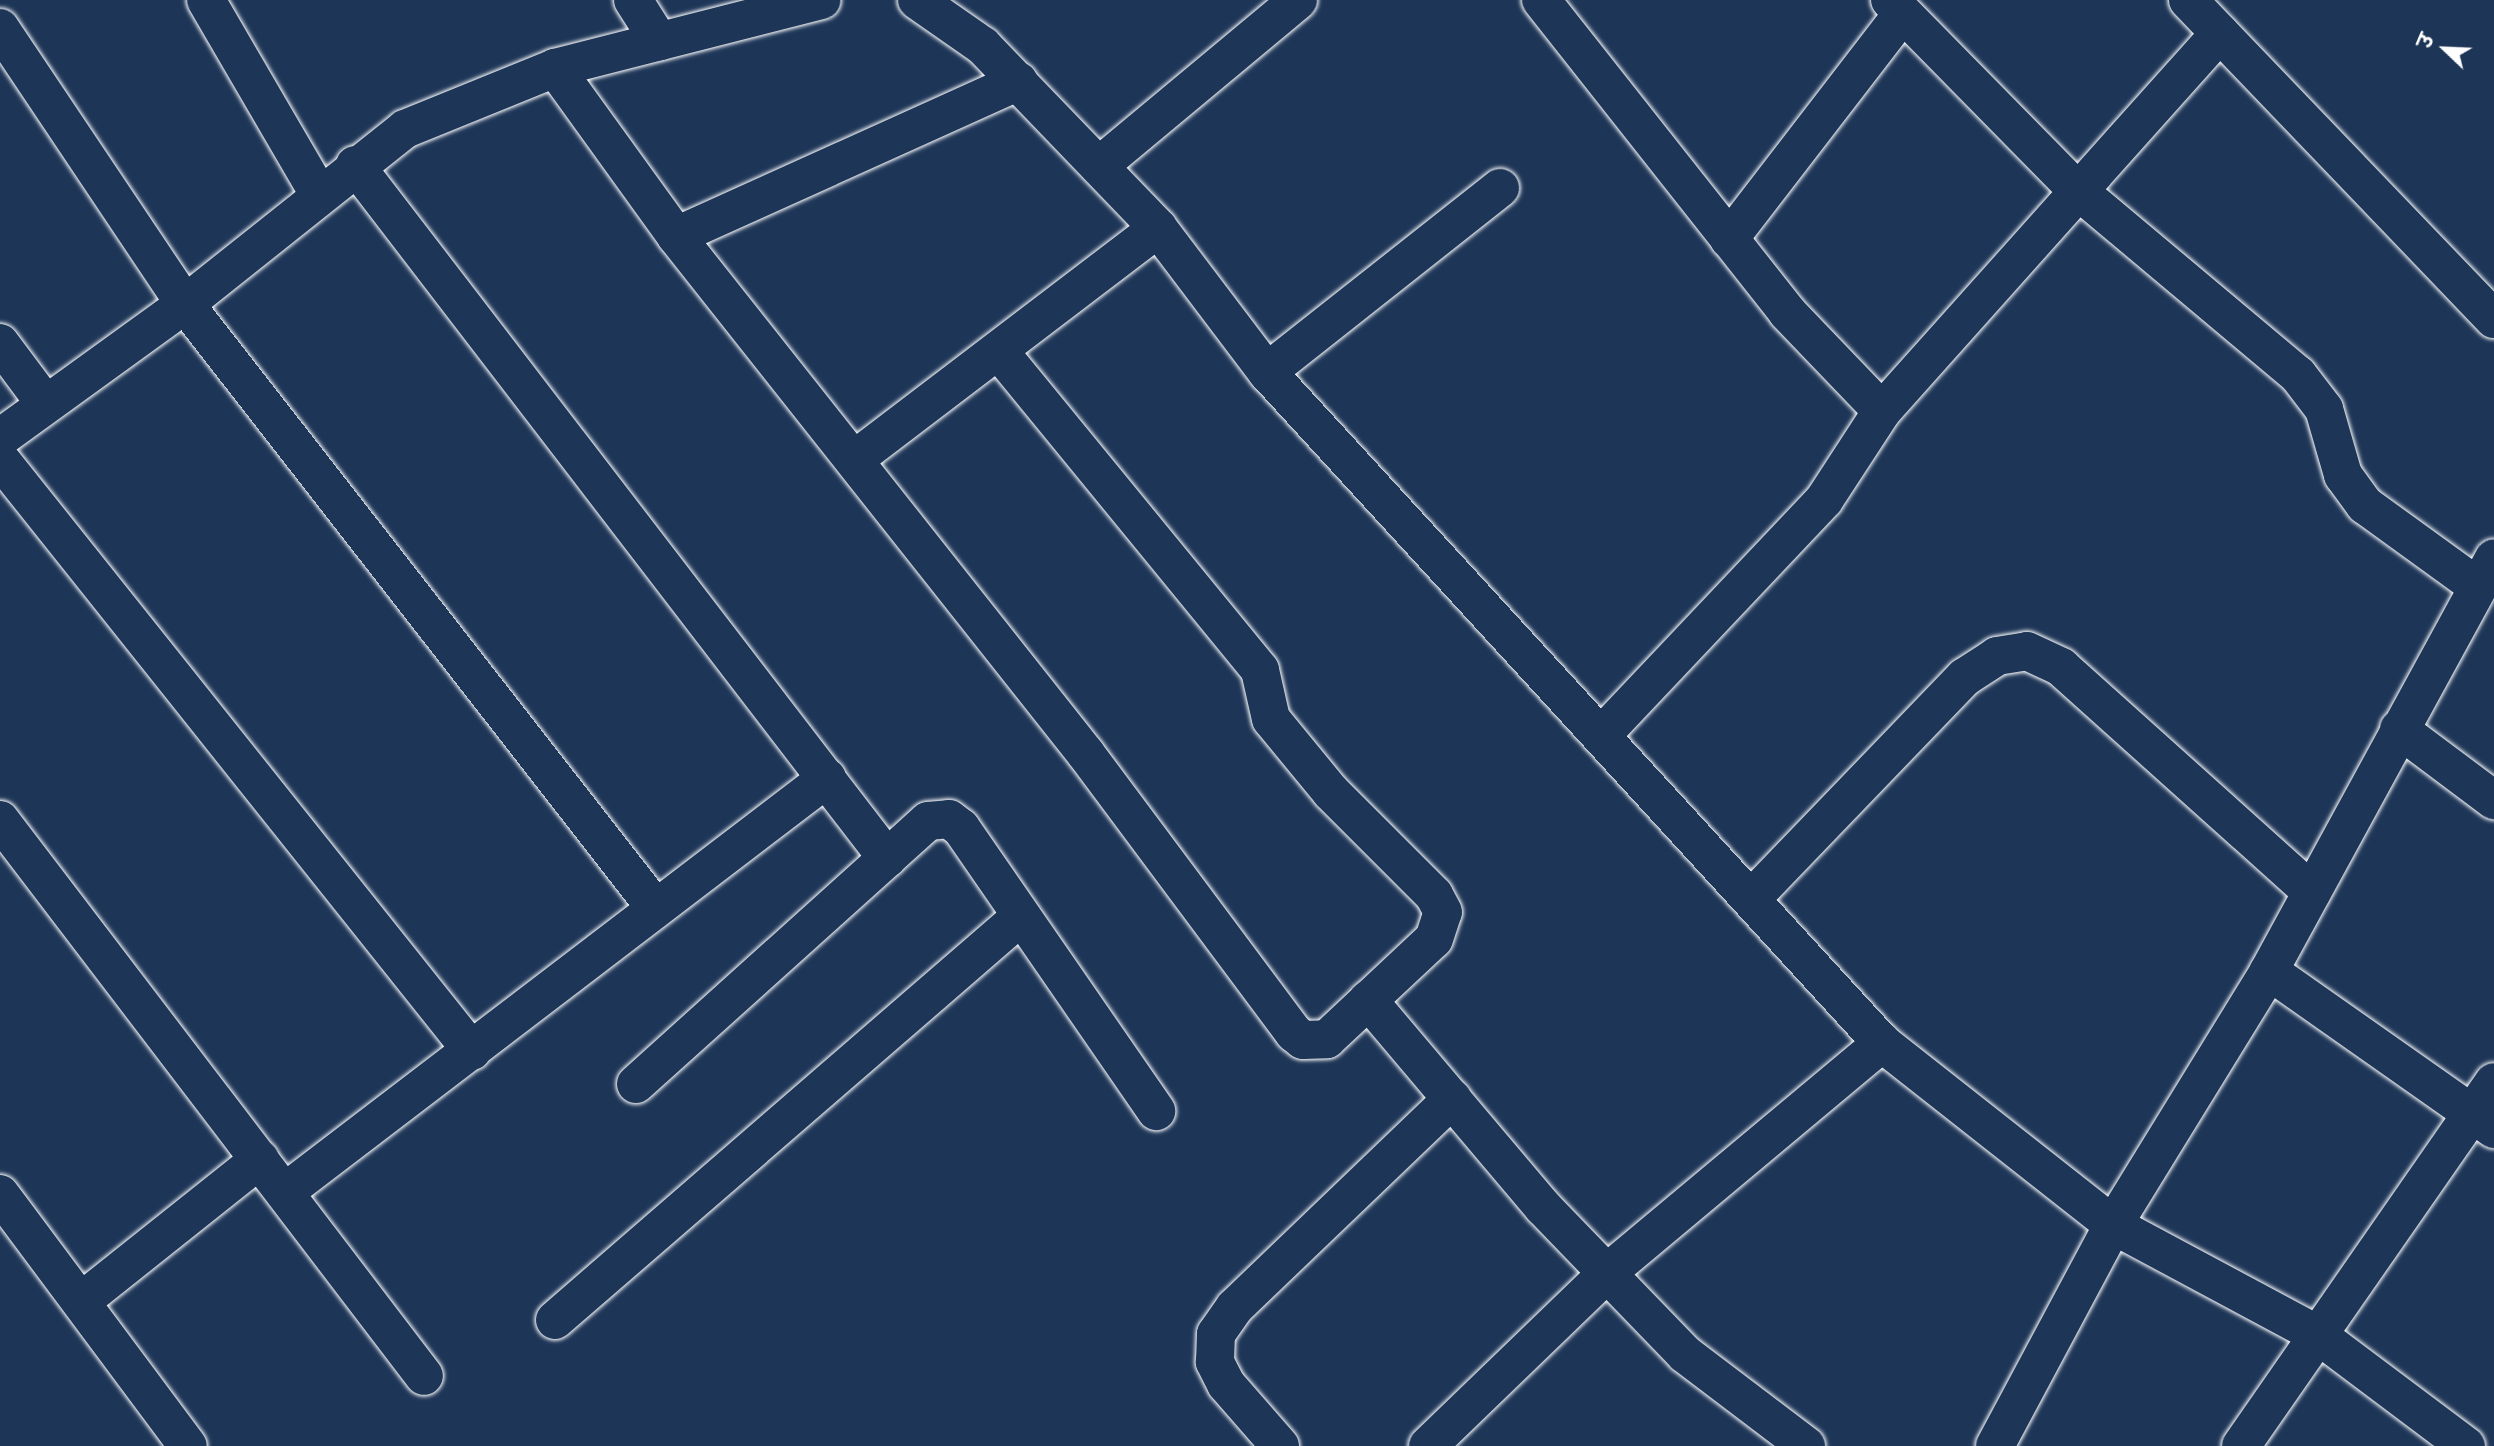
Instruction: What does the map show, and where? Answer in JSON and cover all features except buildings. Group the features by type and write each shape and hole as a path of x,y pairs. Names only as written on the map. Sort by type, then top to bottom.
{"street":[{"path":"206,0 319,194"},
{"path":"633,0 659,41"},
{"path":"0,438 44,402 185,303 355,164 437,113 555,68 821,0"},
{"path":"917,0 1019,81 1157,228 1267,372 1752,898 1882,1044 2133,1234 2318,1335 2466,1446"},
{"path":"1099,166 1298,0"},
{"path":"1541,0 1787,312 1882,411"},
{"path":"2188,0 2494,319"},
{"path":"1729,239 1896,7 2076,188 2298,375 2324,409 2343,475 2365,505 2486,572 2269,971 2133,1234 2010,1441"},
{"path":"0,28 185,303 654,906"},
{"path":"1602,736 1810,517 1882,411 2076,188 2220,33"},
{"path":"555,68 676,236 855,459 1294,1033 1303,1040 1327,1039 1443,926 1434,895 1302,757 1266,708 1260,670 999,351"},
{"path":"676,236 1019,81"},
{"path":"355,164 887,858"},
{"path":"1267,372 1500,188"},
{"path":"855,459 1157,228"},
{"path":"0,342 44,402"},
{"path":"0,459 472,1051"},
{"path":"1752,898 1965,677 1997,656 2027,651 2061,667 2312,892"},
{"path":"2399,730 2494,800"},
{"path":"285,1192 472,1051 654,906 827,778"},
{"path":"636,1084 929,821 949,819 1156,1111"},
{"path":"0,820 424,1376"},
{"path":"555,1320 1018,918"},
{"path":"2269,971 2483,1121"},
{"path":"1368,1000 1607,1273 1685,1354 1806,1446"},
{"path":"1427,1446 1607,1273 1882,1044"},
{"path":"2241,1446 2318,1335 2483,1121 2494,1082"},
{"path":"1280,1446 1226,1384 1215,1362 1216,1334 1235,1307 1452,1099"},
{"path":"83,1300 260,1159"},
{"path":"0,1194 83,1300 188,1446"}]}
